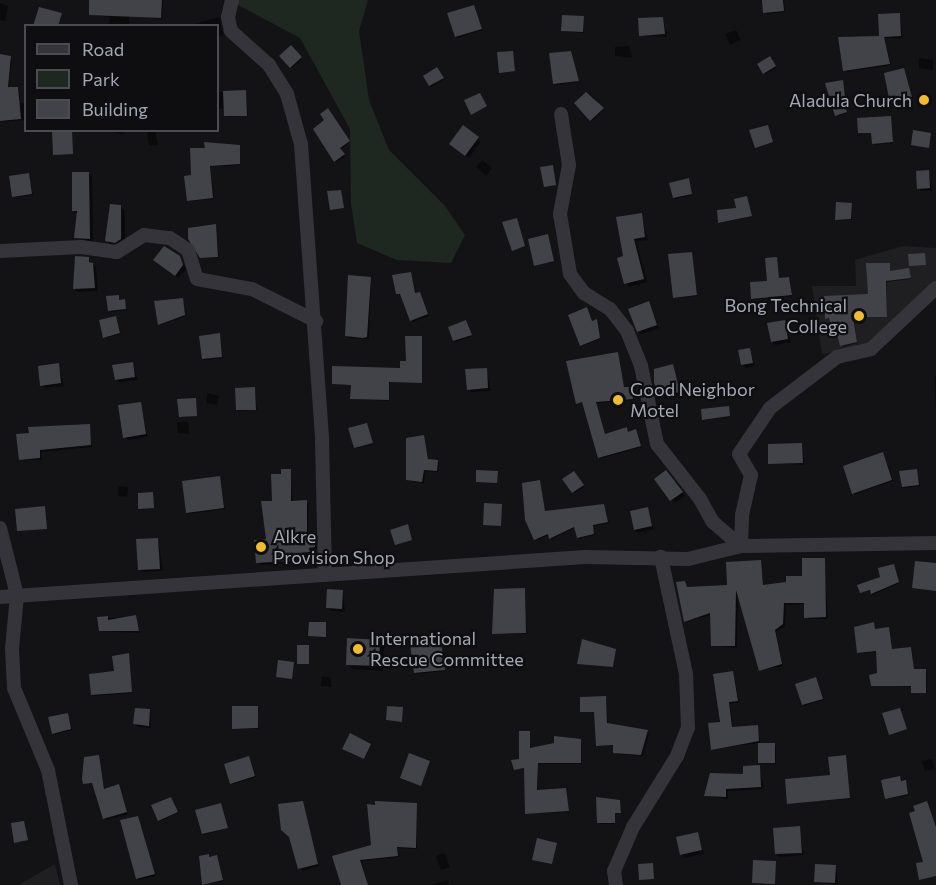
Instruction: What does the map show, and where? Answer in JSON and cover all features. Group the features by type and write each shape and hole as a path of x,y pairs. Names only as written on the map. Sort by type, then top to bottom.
{"street":[{"path":"232,0 228,18 231,31 269,65 287,94 297,125 316,321 325,575"},
{"path":"561,114 569,165 560,214 570,274 584,293 610,309 627,331 641,366 657,444 700,498 713,522 741,546"},
{"path":"0,251 81,247 117,252 144,235 170,238 188,250 197,279 252,289 316,321"},
{"path":"741,546 742,515 751,475 739,454 770,408 837,357 871,349 936,288"},
{"path":"0,528 17,595 12,649 14,687 48,770 71,885"},
{"path":"0,597 585,557 688,559 741,546 936,543"},
{"path":"616,885 614,871 633,827 677,756 688,728 686,674 661,557"}],"shaded area":[{"name":"Bong Technical College","path":"903,246 936,248 936,284 871,345 822,354 812,286 856,286 855,260"},
{"path":"55,864 60,885 18,885"}],"green space":[{"path":"229,0 368,0 359,31 369,100 389,150 445,206 465,235 451,263 397,260 357,243 351,204 350,129 300,38"}],"building":[{"path":"89,0 162,0 161,18 89,15"},
{"path":"762,0 783,0 784,11 763,13"},
{"path":"474,5 482,29 455,37 447,13"},
{"path":"39,7 62,13 59,24 34,24"},
{"path":"900,13 901,36 884,37 890,64 843,71 838,37 879,36 878,14"},
{"path":"562,15 584,16 583,32 561,31"},
{"path":"663,17 665,34 639,36 638,18"},
{"path":"291,45 302,57 290,68 279,56"},
{"path":"513,51 515,71 499,73 497,52"},
{"path":"571,51 579,81 553,84 549,53"},
{"path":"0,54 11,56 8,87 18,87 21,119 0,121"},
{"path":"770,56 776,66 763,74 757,64"},
{"path":"437,67 444,78 429,86 423,76"},
{"path":"904,68 912,97 890,103 884,73"},
{"path":"843,80 845,96 842,96 847,112 835,116 825,83"},
{"path":"246,90 247,116 224,116 223,91"},
{"path":"586,92 604,108 590,121 574,103"},
{"path":"480,93 487,106 471,115 464,100"},
{"path":"328,108 350,141 340,148 345,154 334,162 313,129 324,120 320,114"},
{"path":"891,116 893,142 872,144 871,133 858,133 857,118"},
{"path":"463,125 479,137 465,156 449,144"},
{"path":"768,125 773,142 755,148 749,130"},
{"path":"913,130 931,133 929,148 911,145"},
{"path":"52,132 72,132 73,154 53,155"},
{"path":"204,142 240,145 240,164 210,166 213,198 187,201 184,176 191,175 190,148 205,148"},
{"path":"553,165 556,185 544,187 540,167"},
{"path":"929,170 930,188 917,189 916,171"},
{"path":"72,172 89,172 90,239 74,238 77,211 72,211"},
{"path":"29,173 32,194 12,197 9,176"},
{"path":"689,178 692,194 673,198 669,183"},
{"path":"341,190 344,208 330,210 327,191"},
{"path":"747,196 752,216 718,223 717,210 736,208 734,199"},
{"path":"836,202 852,203 851,219 835,220"},
{"path":"110,204 121,205 121,239 115,243 105,241"},
{"path":"642,213 645,237 634,239 644,279 624,284 617,258 623,256 616,217"},
{"path":"517,218 525,246 512,251 502,222"},
{"path":"216,224 218,257 200,258 188,239 188,228"},
{"path":"548,234 554,261 534,266 528,239"},
{"path":"164,246 180,256 183,265 175,276 153,260"},
{"path":"692,252 697,295 673,298 668,254"},
{"path":"925,253 926,265 909,266 908,254"},
{"path":"75,256 89,257 89,262 93,263 95,288 73,289"},
{"path":"777,257 779,278 789,277 792,295 751,299 750,282 767,281 765,258"},
{"path":"866,263 890,263 890,271 909,268 911,278 886,281 887,317 853,317 857,342 840,346 836,330 832,331 829,318 825,319 824,296 868,294"},
{"path":"411,272 415,293 420,292 428,314 410,321 400,294 396,294 392,275"},
{"path":"348,275 371,277 367,337 345,336"},
{"path":"119,295 119,300 125,299 126,309 108,311 106,296"},
{"path":"183,298 185,315 158,325 154,301"},
{"path":"649,301 657,325 637,332 628,309"},
{"path":"587,307 592,321 597,319 600,338 580,346 568,315"},
{"path":"116,316 120,333 103,338 99,320"},
{"path":"466,320 472,335 453,341 448,327"},
{"path":"785,320 788,339 771,342 767,323"},
{"path":"220,333 222,357 202,359 199,336"},
{"path":"405,336 422,336 422,383 389,382 389,400 350,399 351,385 332,384 332,366 400,368 400,361 406,361"},
{"path":"750,348 753,363 741,365 738,350"},
{"path":"618,352 624,387 632,387 633,399 596,402 605,434 627,427 628,432 636,429 641,446 598,458 582,402 576,404 566,361"},
{"path":"133,362 135,377 115,380 112,365"},
{"path":"59,363 61,383 40,386 38,366"},
{"path":"673,364 680,392 661,396 654,383 654,369"},
{"path":"487,368 488,388 467,390 465,369"},
{"path":"255,387 256,410 236,410 235,388"},
{"path":"196,398 197,416 179,417 177,399"},
{"path":"141,402 146,434 123,438 118,405"},
{"path":"729,406 730,416 702,420 701,409"},
{"path":"367,423 373,443 354,448 348,428"},
{"path":"90,424 91,445 40,450 40,458 19,460 16,434 29,433 28,427"},
{"path":"424,435 428,459 438,460 437,471 424,470 422,482 406,480 406,438"},
{"path":"802,443 803,463 768,464 768,444"},
{"path":"883,452 892,480 852,494 843,466"},
{"path":"281,469 291,469 291,501 307,500 307,533 315,532 315,547 309,548 310,552 290,554 291,561 256,563 254,540 266,539 261,501 272,501 271,474 281,474"},
{"path":"917,469 919,485 902,487 899,471"},
{"path":"476,470 498,471 497,483 476,482"},
{"path":"666,470 683,492 670,501 654,479"},
{"path":"574,471 584,485 572,493 562,479"},
{"path":"220,476 224,508 186,513 182,481"},
{"path":"540,480 545,511 604,504 608,522 593,525 594,534 577,538 574,527 549,539 548,534 534,540 525,520 522,483"},
{"path":"153,492 154,508 138,509 138,493"},
{"path":"484,503 502,504 501,526 483,525"},
{"path":"45,506 47,529 17,531 15,509"},
{"path":"648,507 652,526 634,530 630,511"},
{"path":"408,524 412,540 395,545 390,530"},
{"path":"158,538 160,569 138,570 136,539"},
{"path":"802,558 825,558 826,617 804,618 804,603 784,603 783,624 775,630 782,664 759,671 736,590 735,646 711,646 710,613 684,622 676,582 685,581 687,587 727,585 726,562 761,560 763,585 786,582 786,576 802,576"},
{"path":"915,561 936,563 936,591 912,588"},
{"path":"894,564 899,582 871,594 870,590 860,593 857,585 880,577 878,568"},
{"path":"525,588 526,633 492,634 494,589"},
{"path":"327,589 343,590 342,609 326,608"},
{"path":"136,615 139,631 99,631 97,617 108,616 108,620"},
{"path":"309,622 326,622 326,637 308,636"},
{"path":"874,622 875,629 889,627 892,649 911,647 914,669 926,669 926,693 911,693 911,686 871,686 869,675 877,673 876,651 857,653 854,627"},
{"path":"347,638 380,640 379,666 346,665"},
{"path":"582,639 616,649 613,667 577,664"},
{"path":"441,641 445,670 414,673 410,644"},
{"path":"297,645 309,645 309,664 297,664"},
{"path":"129,653 132,692 91,695 89,674 114,671 112,656"},
{"path":"278,660 294,662 292,679 276,677"},
{"path":"733,671 738,701 729,702 732,727 758,725 759,741 711,750 708,723 720,722 713,674"},
{"path":"816,677 823,699 802,705 795,684"},
{"path":"606,696 607,723 648,730 641,755 613,753 613,745 596,746 594,712 580,712 580,697"},
{"path":"232,706 258,706 258,728 232,729"},
{"path":"387,706 403,707 402,722 386,720"},
{"path":"135,708 150,709 149,726 133,724"},
{"path":"900,708 907,729 889,735 882,713"},
{"path":"68,713 71,729 52,734 48,717"},
{"path":"519,731 530,731 530,748 554,743 554,736 581,739 581,763 538,763 537,790 566,788 569,811 525,814 524,768 514,770 511,760 519,759"},
{"path":"350,733 371,744 364,759 342,749"},
{"path":"758,743 775,743 775,763 758,763"},
{"path":"409,753 430,761 421,786 400,778"},
{"path":"99,755 104,789 119,784 127,812 103,819 92,783 83,784 82,779 84,757"},
{"path":"846,755 850,798 787,804 785,779 830,775 828,757"},
{"path":"249,756 255,776 230,784 224,764"},
{"path":"760,765 761,787 726,789 726,797 704,796 710,773 743,774 743,766"},
{"path":"900,776 901,781 906,780 908,794 885,799 881,780"},
{"path":"171,797 178,812 158,821 151,805"},
{"path":"596,797 620,800 621,813 615,813 615,823 597,823"},
{"path":"303,801 318,864 298,869 289,837 281,830 278,804"},
{"path":"375,801 417,803 416,848 397,847 398,856 360,860 368,885 341,885 332,856 371,845 367,804 375,805"},
{"path":"927,801 936,827 936,876 919,880 916,863 923,862 909,813 915,811 913,806"},
{"path":"221,803 228,828 202,834 195,810"},
{"path":"138,816 155,874 136,879 120,820"},
{"path":"24,821 28,840 14,843 11,823"},
{"path":"800,826 802,853 775,854 773,828"},
{"path":"698,832 702,850 680,855 676,837"},
{"path":"537,838 557,843 552,864 532,860"},
{"path":"209,854 209,857 217,855 223,880 202,885 199,856"},
{"path":"753,860 776,861 775,884 752,883"},
{"path":"653,863 654,879 639,880 638,864"},
{"path":"815,864 836,865 835,883 814,882"}],"place":[{"name":"Aladula Church","path":"924,100"},
{"name":"Bong Technical College","path":"859,316"},
{"name":"Good Neighbor Motel","path":"618,400"},
{"name":"Alkre Provision Shop","path":"261,547"},
{"name":"International Rescue Committee","path":"358,649"}]}
